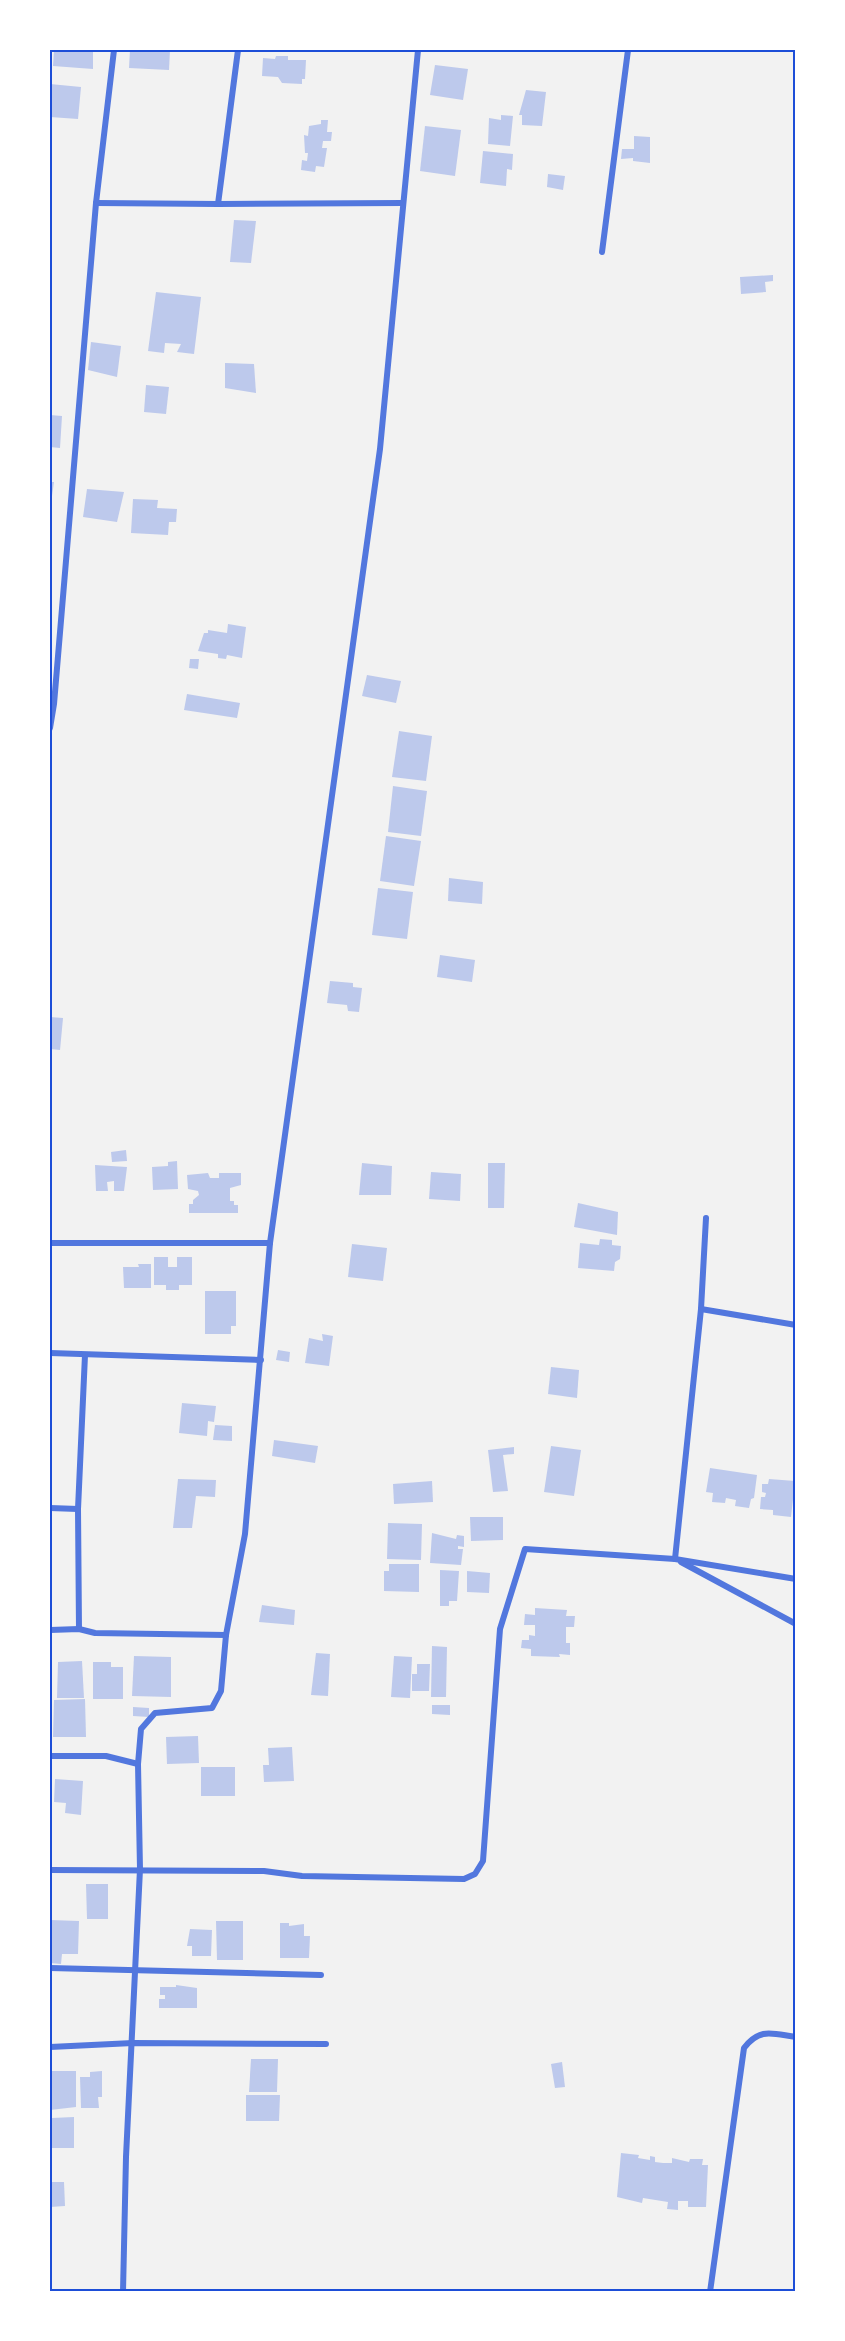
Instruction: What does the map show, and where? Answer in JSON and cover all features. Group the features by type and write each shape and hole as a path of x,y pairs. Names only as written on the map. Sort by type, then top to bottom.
{"street":[{"path":"50,728 54,704 96,203 114,50"},
{"path":"218,204 238,50"},
{"path":"123,2292 126,2157 137,1971 140,1869 138,1764 141,1729 154,1713 212,1708 221,1691 226,1635 245,1534 270,1243 380,449 418,50"},
{"path":"602,252 628,50"},
{"path":"96,203 403,203"},
{"path":"675,1559 701,1309 706,1218"},
{"path":"50,1243 270,1243"},
{"path":"701,1309 795,1325"},
{"path":"50,1353 261,1360"},
{"path":"80,1629 78,1509 84,1355"},
{"path":"50,1508 78,1509"},
{"path":"50,1870 264,1871 303,1876 464,1879 475,1874 483,1861 500,1629 525,1550 675,1559 795,1579"},
{"path":"675,1559 795,1624"},
{"path":"50,1630 80,1629 96,1633 226,1635"},
{"path":"50,1756 106,1756 138,1764"},
{"path":"50,1968 321,1975"},
{"path":"710,2292 744,2048 753,2036 765,2033 795,2037"},
{"path":"50,2047 133,2043 326,2044"}],"building":[{"path":"54,50 93,50 93,69 53,66"},
{"path":"130,50 170,50 169,70 129,68"},
{"path":"276,56 288,56 288,60 306,60 305,79 302,79 302,84 282,83 278,77 262,76 263,58 275,59"},
{"path":"435,65 468,69 463,100 430,95"},
{"path":"50,84 81,87 78,119 50,117"},
{"path":"526,90 546,92 542,126 522,125 522,115 519,115"},
{"path":"501,115 513,116 510,146 488,144 489,118 501,120"},
{"path":"321,120 328,120 327,132 332,132 331,141 323,141 322,148 327,148 324,167 316,166 315,172 301,170 302,160 307,161 308,153 305,153 304,135 308,136 309,126 321,124"},
{"path":"425,126 461,130 455,176 420,171"},
{"path":"634,136 650,137 650,163 633,161 633,158 621,159 622,149 634,149"},
{"path":"483,151 513,154 512,170 507,169 506,186 480,183"},
{"path":"548,174 565,176 563,190 547,187"},
{"path":"234,220 256,221 251,263 230,262"},
{"path":"773,275 773,281 765,282 766,292 741,294 740,277"},
{"path":"156,292 201,297 194,354 177,352 181,344 165,343 164,353 148,351"},
{"path":"91,342 121,346 117,377 88,370"},
{"path":"225,363 254,364 256,393 225,388"},
{"path":"146,385 169,387 166,414 144,412"},
{"path":"50,415 62,416 60,448 50,447"},
{"path":"50,482 54,482 51,503 50,503"},
{"path":"87,489 124,492 117,522 83,517"},
{"path":"133,499 158,500 157,508 177,509 176,522 169,522 168,535 131,533"},
{"path":"228,624 246,627 242,658 227,655 226,659 218,658 218,654 198,651 204,633 208,633 208,630 227,633"},
{"path":"190,659 199,659 198,669 189,668"},
{"path":"367,675 401,681 396,703 362,696"},
{"path":"187,694 240,703 237,718 184,710"},
{"path":"399,731 432,736 426,781 392,777"},
{"path":"393,786 427,791 421,836 388,832"},
{"path":"386,836 421,841 414,886 380,881"},
{"path":"449,878 483,882 482,904 448,901"},
{"path":"378,888 413,892 407,939 372,935"},
{"path":"440,955 475,960 472,982 437,977"},
{"path":"330,981 353,983 353,987 362,988 359,1012 348,1011 347,1005 327,1003"},
{"path":"50,1017 63,1018 60,1050 50,1049"},
{"path":"126,1150 127,1161 112,1162 111,1152"},
{"path":"177,1161 178,1189 153,1190 152,1167 168,1166 168,1162"},
{"path":"362,1163 392,1166 391,1195 359,1195"},
{"path":"488,1163 505,1163 504,1208 488,1208"},
{"path":"95,1165 127,1167 124,1191 114,1191 114,1181 107,1182 108,1191 96,1191"},
{"path":"431,1172 461,1174 460,1201 429,1199"},
{"path":"208,1173 210,1178 219,1178 219,1173 241,1173 241,1185 230,1188 230,1201 238,1205 238,1213 189,1213 189,1204 193,1204 193,1200 199,1195 198,1191 188,1189 187,1175"},
{"path":"578,1203 618,1212 617,1235 574,1227"},
{"path":"600,1239 612,1240 612,1245 621,1246 620,1259 615,1262 614,1271 578,1268 580,1243 599,1245"},
{"path":"352,1244 387,1248 383,1281 348,1277"},
{"path":"154,1257 168,1257 168,1267 177,1267 177,1257 192,1257 192,1285 179,1285 179,1290 166,1290 166,1285 154,1285"},
{"path":"138,1264 151,1264 151,1288 124,1288 123,1267 139,1267"},
{"path":"205,1291 236,1291 236,1326 231,1326 231,1334 205,1334"},
{"path":"322,1334 333,1336 329,1366 305,1363 309,1338 323,1341"},
{"path":"278,1350 290,1352 289,1362 276,1360"},
{"path":"551,1367 579,1370 577,1398 548,1394"},
{"path":"182,1403 216,1406 214,1422 208,1421 207,1436 179,1433"},
{"path":"215,1425 232,1426 232,1441 213,1440"},
{"path":"274,1440 318,1446 315,1463 272,1456"},
{"path":"551,1446 581,1450 574,1496 544,1492"},
{"path":"514,1447 514,1454 503,1455 508,1491 493,1492 488,1450"},
{"path":"710,1468 757,1475 754,1498 751,1499 749,1508 735,1506 736,1500 726,1498 725,1503 712,1502 713,1493 706,1492"},
{"path":"178,1479 216,1480 215,1497 196,1496 192,1528 173,1528"},
{"path":"769,1479 795,1481 791,1517 773,1515 773,1510 760,1509 761,1497 765,1497 766,1493 762,1492 762,1484 768,1484"},
{"path":"432,1481 433,1502 394,1504 393,1484"},
{"path":"470,1517 503,1517 503,1540 471,1541"},
{"path":"388,1523 422,1524 421,1560 387,1559"},
{"path":"432,1533 456,1539 457,1535 464,1536 464,1547 458,1546 458,1549 463,1549 461,1565 430,1563"},
{"path":"389,1564 419,1564 419,1592 384,1591 384,1571 389,1571"},
{"path":"440,1570 459,1571 457,1601 449,1601 449,1606 440,1606"},
{"path":"467,1571 490,1573 489,1593 467,1592"},
{"path":"262,1605 295,1610 294,1625 259,1622"},
{"path":"535,1608 567,1610 566,1616 575,1616 574,1627 566,1627 566,1643 570,1643 570,1655 531,1656 531,1649 521,1648 522,1640 529,1640 529,1635 535,1636 535,1625 524,1625 525,1614 535,1615"},
{"path":"432,1646 447,1647 446,1697 431,1697"},
{"path":"316,1653 330,1654 328,1696 311,1695"},
{"path":"134,1656 171,1657 171,1697 132,1696"},
{"path":"394,1656 412,1657 410,1698 391,1697"},
{"path":"82,1661 84,1698 57,1698 58,1662"},
{"path":"93,1662 111,1662 111,1667 123,1667 123,1699 93,1699"},
{"path":"417,1664 430,1664 429,1691 412,1691 412,1674 417,1674"},
{"path":"85,1699 86,1737 53,1737 54,1700"},
{"path":"432,1705 450,1705 450,1715 432,1714"},
{"path":"133,1707 149,1708 149,1717 133,1716"},
{"path":"198,1736 199,1763 167,1764 166,1737"},
{"path":"292,1747 294,1781 264,1782 263,1765 269,1765 268,1748"},
{"path":"201,1767 235,1767 235,1796 201,1796"},
{"path":"55,1779 83,1781 81,1815 65,1813 66,1803 54,1802"},
{"path":"86,1884 108,1884 108,1919 87,1919"},
{"path":"50,1920 79,1921 78,1954 62,1954 61,1964 50,1963"},
{"path":"216,1921 243,1921 243,1960 217,1960"},
{"path":"280,1923 289,1923 289,1926 304,1924 304,1936 310,1936 309,1958 280,1958"},
{"path":"190,1929 212,1930 211,1956 192,1956 192,1946 187,1946"},
{"path":"176,1985 197,1988 197,2008 159,2008 159,1999 165,1999 165,1995 160,1995 160,1987 176,1987"},
{"path":"251,2059 278,2059 277,2092 249,2092"},
{"path":"562,2062 565,2087 555,2088 551,2064"},
{"path":"50,2071 76,2071 76,2107 50,2110"},
{"path":"102,2071 102,2097 98,2097 99,2108 81,2108 80,2077 90,2077 90,2072"},
{"path":"246,2095 280,2095 279,2121 246,2121"},
{"path":"74,2117 74,2148 52,2148 52,2118"},
{"path":"621,2153 639,2155 638,2158 650,2160 650,2156 655,2157 655,2162 663,2163 672,2163 672,2158 689,2162 690,2159 703,2159 702,2165 708,2165 706,2207 688,2207 688,2201 678,2201 678,2210 667,2209 668,2202 643,2198 642,2203 617,2197"},
{"path":"50,2182 64,2182 65,2206 50,2207"}]}
